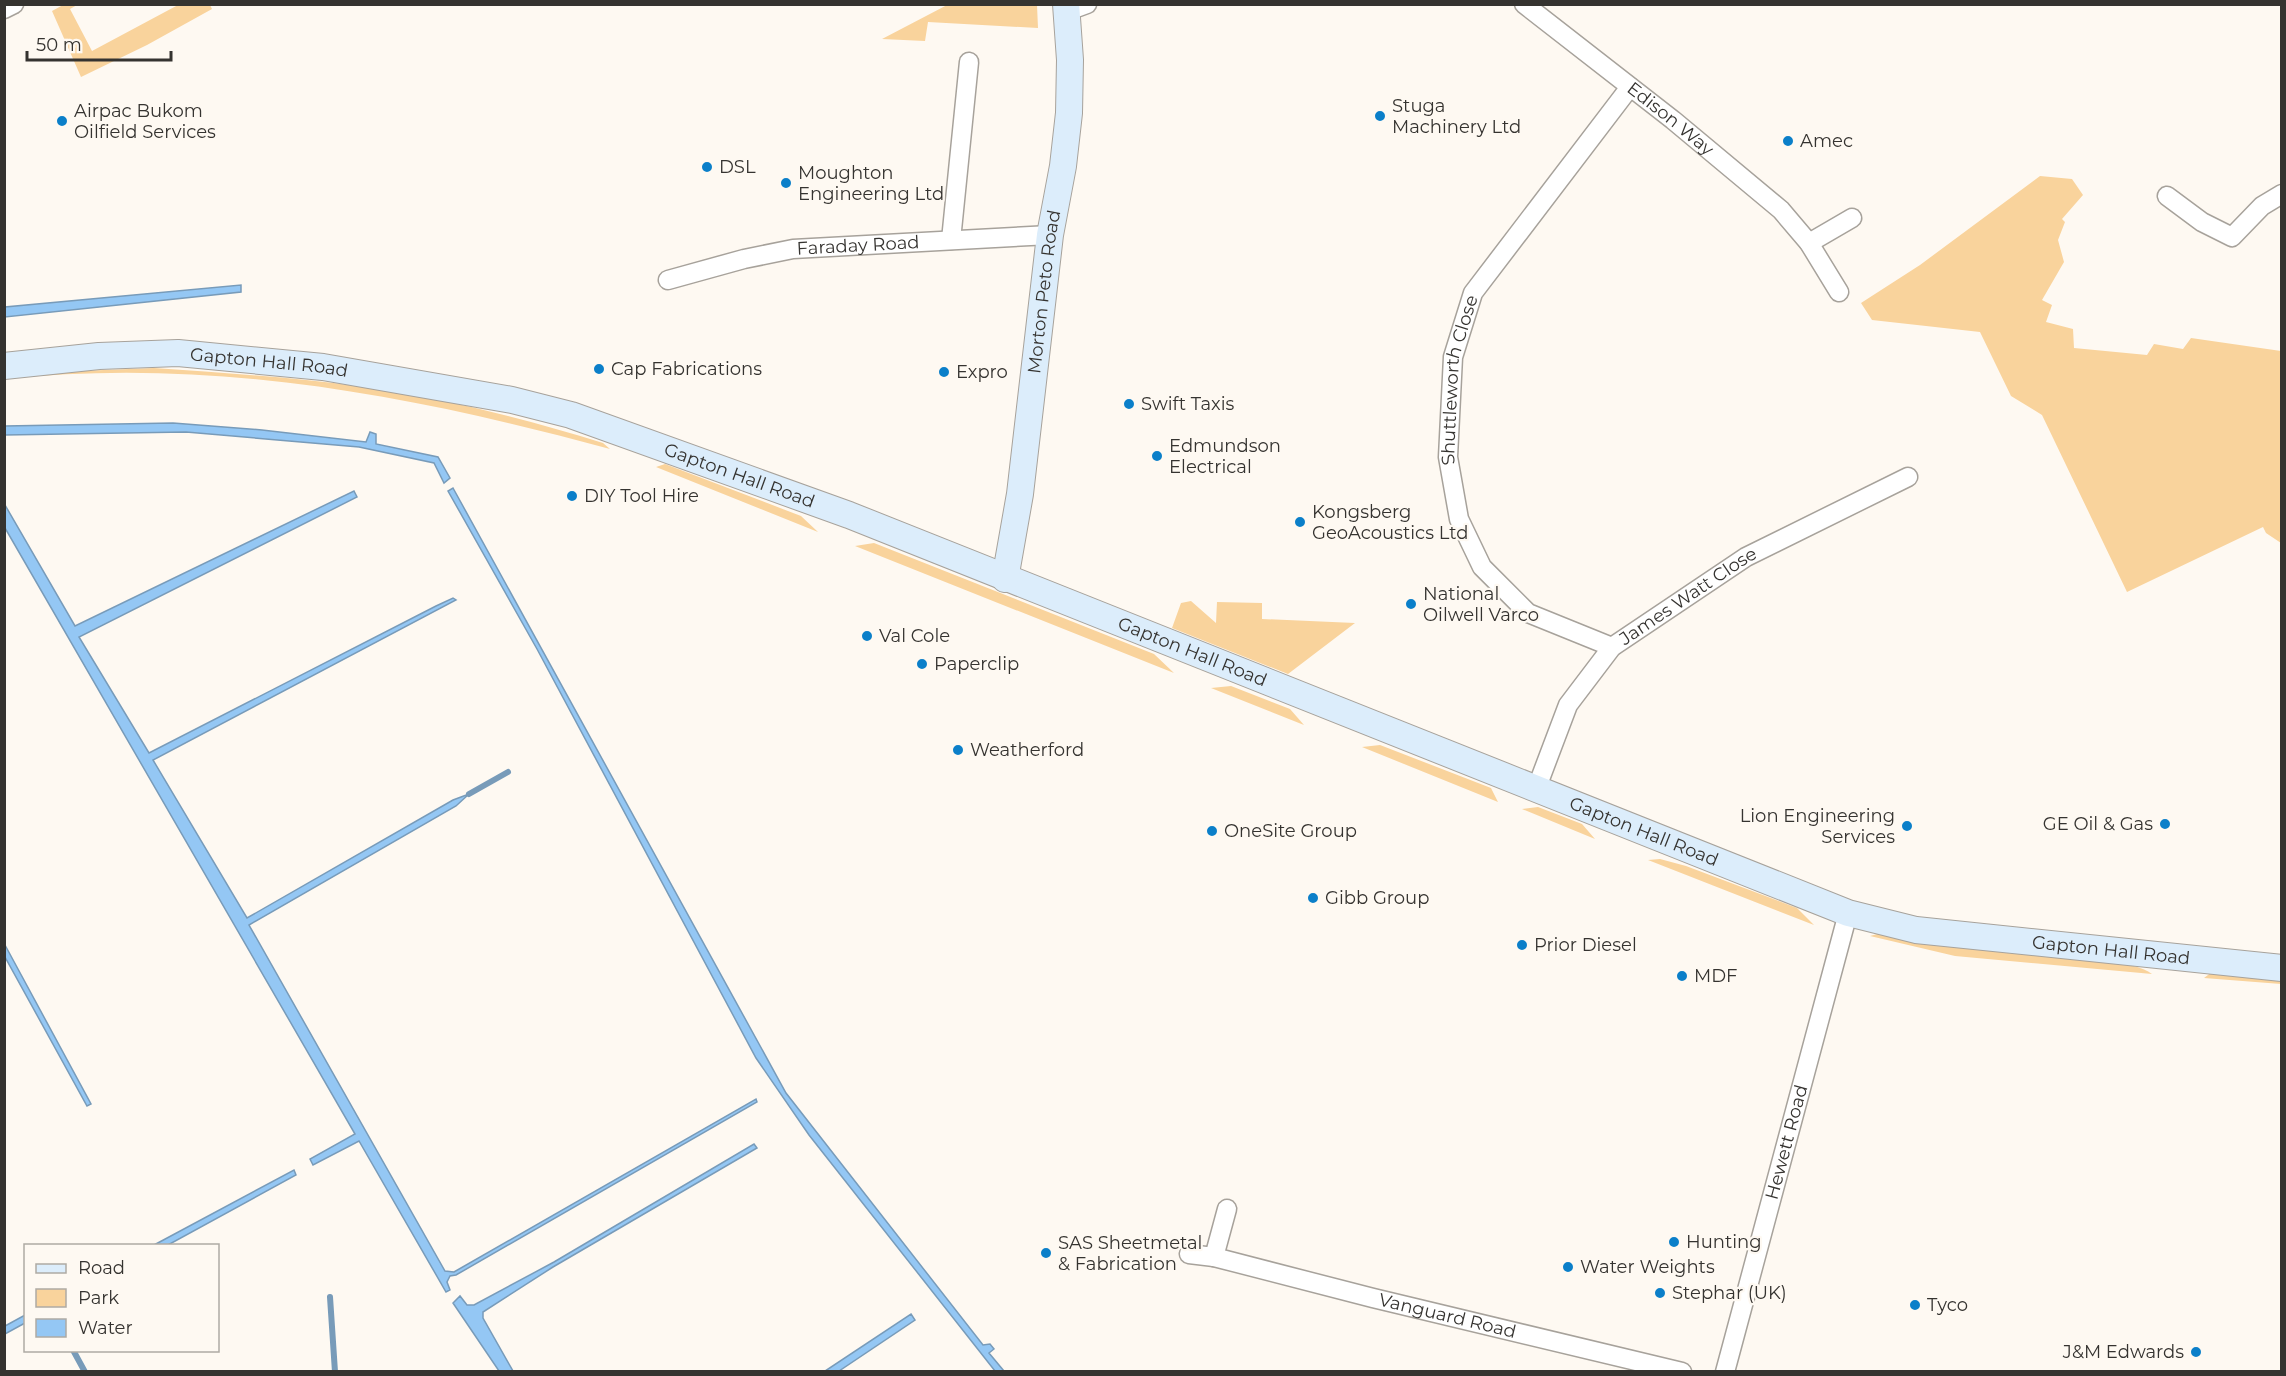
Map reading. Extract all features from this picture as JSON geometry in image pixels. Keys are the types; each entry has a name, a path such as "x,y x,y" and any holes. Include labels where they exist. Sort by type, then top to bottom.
{"street":[{"path":"4,9 14,4"},
{"name":"Edison Way","path":"1524,4 1781,210 1809,243 1839,292"},
{"name":"Morton Peto Road","path":"1005,579 1020,494 1050,235 1063,165 1069,113 1074,7"},
{"path":"951,240 969,62"},
{"name":"Shuttleworth Close","path":"1612,647 1528,613 1482,567 1459,519 1448,457 1453,357 1473,293 1630,87"},
{"path":"2167,196 2202,222 2232,237 2262,206 2282,194"},
{"path":"1809,243 1852,218"},
{"name":"Faraday Road","path":"668,280 744,259 793,249 1050,235"},
{"name":"Gapton Hall Road","path":"4,366 99,357 178,353 323,367 502,398 571,415 838,511 1005,579 1185,648 1322,705 1537,787 1848,913 1916,930 2282,968"},
{"name":"James Watt Close","path":"1537,787 1568,705 1612,647 1746,557 1908,477"},
{"name":"Hewett Road","path":"1725,1371 1848,913"},
{"path":"1214,1257 1227,1209"},
{"name":"Vanguard Road","path":"1189,1254 1214,1257 1373,1298 1682,1371"}],"green space":[{"path":"949,4 1037,5 1038,28 928,22 925,41 882,39"},
{"path":"63,5 77,5 70,9 92,51 178,5 210,5 212,9 147,45 81,77 52,11"},
{"path":"2040,176 2072,179 2083,195 2062,219 2065,222 2058,240 2064,262 2042,300 2052,305 2046,322 2073,329 2074,348 2147,355 2154,344 2183,349 2191,338 2281,351 2281,543 2266,533 2263,527 2127,592 2042,415 2011,396 1980,332 1872,320 1861,303 1920,265"},
{"path":"154,368 284,378 393,392 454,403 514,418 603,443 610,449 461,412 386,397 310,386 234,377 158,373 82,373 5,379 4,374"},
{"path":"665,464 801,516 818,532 656,467"},
{"path":"874,543 1154,654 1174,673 855,546"},
{"path":"1191,601 1216,623 1217,602 1262,603 1262,619 1355,623 1288,674 1172,628 1181,603"},
{"path":"1231,686 1290,709 1304,725 1211,688"},
{"path":"1380,745 1491,788 1498,802 1362,747"},
{"path":"1538,807 1582,824 1595,839 1522,809"},
{"path":"1660,859 1686,866 1797,908 1814,925 1648,860"},
{"path":"1881,933 2008,953 2106,961 2141,968 2152,974 1955,956 1870,936"},
{"path":"2212,972 2281,975 2281,984 2204,978"}],"water":[{"path":"241,285 241,292 5,317 5,307"},
{"path":"173,423 366,442 370,432 376,434 376,444 438,457 450,478 444,483 434,463 359,447 186,432 5,435 5,426"},
{"path":"453,488 786,1093 983,1345 990,1344 994,1349 989,1353 1004,1371 995,1371 809,1135 756,1058 537,649 448,491"},
{"path":"354,491 357,497 79,637 149,753 436,606 453,598 456,600 153,760 247,918 453,800 469,794 456,806 249,925 445,1271 454,1272 756,1099 757,1102 456,1275 450,1276 447,1282 450,1290 446,1292 359,1141 313,1165 310,1159 355,1134 5,528 5,505 75,626"},
{"path":"5,945 91,1104 87,1106 5,957"},
{"path":"754,1144 757,1148 553,1267 483,1312 483,1318 513,1371 499,1371 453,1303 460,1296 467,1305 474,1305 554,1262"},
{"path":"294,1170 296,1175 170,1244 156,1244"},
{"path":"911,1314 915,1320 839,1371 825,1371"},
{"path":"24,1316 24,1324 5,1334 5,1326"}],"waterway":[{"path":"469,794 508,772"},
{"path":"330,1297 335,1372"},
{"path":"74,1352 85,1372"}],"place":[{"name":"Stuga Machinery Ltd","path":"1380,116"},
{"name":"Airpac Bukom Oilfield Services","path":"62,121"},
{"name":"Amec","path":"1788,141"},
{"name":"DSL","path":"707,167"},
{"name":"Moughton Engineering Ltd","path":"786,183"},
{"name":"Cap Fabrications","path":"599,369"},
{"name":"Expro","path":"944,372"},
{"name":"Swift Taxis","path":"1129,404"},
{"name":"Edmundson Electrical","path":"1157,456"},
{"name":"DIY Tool Hire","path":"572,496"},
{"name":"Kongsberg GeoAcoustics Ltd","path":"1300,522"},
{"name":"National Oilwell Varco","path":"1411,604"},
{"name":"Val Cole","path":"867,636"},
{"name":"Paperclip","path":"922,664"},
{"name":"Weatherford","path":"958,750"},
{"name":"GE Oil & Gas","path":"2165,824"},
{"name":"Lion Engineering Services","path":"1907,826"},
{"name":"OneSite Group","path":"1212,831"},
{"name":"Gibb Group","path":"1313,898"},
{"name":"Prior Diesel","path":"1522,945"},
{"name":"MDF","path":"1682,976"},
{"name":"Hunting","path":"1674,1242"},
{"name":"SAS Sheetmetal & Fabrication","path":"1046,1253"},
{"name":"Water Weights","path":"1568,1267"},
{"name":"Stephar (UK)","path":"1660,1293"},
{"name":"Tyco","path":"1915,1305"},
{"name":"J&M Edwards","path":"2196,1352"}]}
